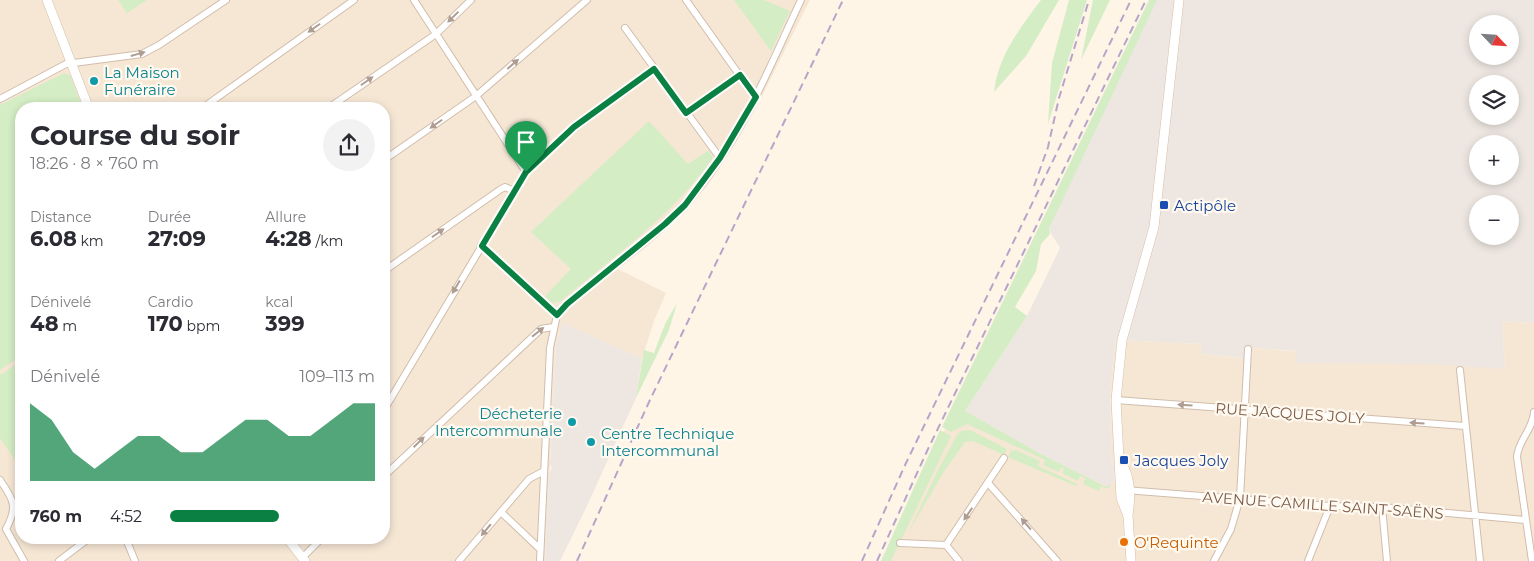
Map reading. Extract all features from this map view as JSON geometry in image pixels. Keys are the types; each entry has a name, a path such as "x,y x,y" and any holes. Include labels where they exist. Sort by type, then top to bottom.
{"street":[{"path":"47,0 86,102"},
{"path":"0,98 62,66 142,54 159,45 226,0"},
{"path":"210,102 354,0"},
{"path":"414,0 526,172"},
{"path":"338,102 436,34 471,0"},
{"path":"390,156 476,96 588,0"},
{"path":"686,0 756,97"},
{"path":"540,561 553,327 557,315 567,304 665,224 685,205 720,158 756,97 801,0"},
{"path":"1128,516 1120,490 1116,400 1122,340 1154,227 1179,0"},
{"path":"625,28 720,158"},
{"path":"390,400 526,172 574,127 654,69"},
{"path":"686,113 740,75"},
{"path":"390,267 505,186 514,191"},
{"path":"482,246 557,315"},
{"path":"390,470 541,329 553,327"},
{"path":"1214,561 1231,529 1240,498 1248,350"},
{"path":"1460,370 1480,561"},
{"name":"RUE JACQUES JOLY","path":"1116,400 1465,426"},
{"path":"1532,561 1518,448 1531,428 1534,412"},
{"path":"946,545 1004,458"},
{"path":"1120,460 1127,471 1130,491 1128,516 1130,561"},
{"path":"459,561 528,479 544,471"},
{"path":"0,480 13,502 14,515 3,529 24,561"},
{"path":"988,483 1058,561"},
{"name":"AVENUE CAMILLE SAINT-SAËNS","path":"1120,490 1526,520"},
{"path":"1308,561 1330,506"},
{"path":"1382,508 1388,561"},
{"path":"500,512 540,549"},
{"path":"900,543 946,545 960,561"},
{"path":"59,561 81,544"},
{"path":"128,544 135,561"},
{"path":"292,544 304,559 317,544"}],"shaded area":[{"path":"0,0 810,0 754,112 719,168 688,210 618,269 666,293 654,321 642,359 563,324 556,345 545,561 0,561"},
{"path":"1150,0 1534,0 1534,323 1502,321 1505,369 1430,364 1296,363 1296,351 1244,347 1244,358 1201,354 1202,344 1116,340 1110,388 1111,455 1115,480 1107,487 1039,453 965,411 1027,316 1060,248 1049,230"},
{"path":"1502,321 1534,323 1534,561 887,561 941,436 959,407 1115,481 1111,455 1110,388 1116,340 1202,344 1201,354 1243,358 1244,347 1505,369"},
{"path":"563,323 642,359 636,398 586,508 560,561 545,561 549,474 552,467 550,465 556,345"}],"green space":[{"path":"118,0 147,0 127,13"},
{"path":"734,0 764,0 790,11 771,51"},
{"path":"1041,0 1059,0 1026,56 994,92 996,79 1005,54"},
{"path":"1069,0 1087,0 1048,124 1052,63"},
{"path":"1093,0 1110,0 1081,60"},
{"path":"1149,0 1157,0 1049,229 1050,234 1041,244 1036,271 1015,307 1027,316 965,411 1039,453 1106,487 1111,484 1106,489 1101,486 1099,491 1083,484 1085,478 1080,476 1078,481 1062,473 1064,469 1061,467 1059,472 1043,465 1045,460 967,424 951,432 942,427"},
{"path":"64,73 70,75 80,102 15,102 15,360 0,370 0,105"},
{"path":"649,121 688,164 709,150 713,158 697,179 661,217 561,301 552,303 545,296 571,269 531,232"},
{"path":"677,303 669,330 636,398 644,350 654,353 665,324"},
{"path":"15,365 15,460 0,438 0,375"},
{"path":"940,430 951,436 891,561 881,561"},
{"path":"970,430 1007,449 1004,455 973,441 965,442 943,473 908,533 957,435 961,431"},
{"path":"1016,450 1040,461 1038,466 1077,484 1076,486 1008,457 1011,451"}],"railway":[{"path":"577,561 649,402 843,0"},
{"path":"1034,186 1048,147 1059,98 1089,0"},
{"path":"862,561 906,463 1131,0"},
{"path":"877,561 928,449 1146,0"}],"place":[{"name":"La Maison Funéraire","path":"94,81"},
{"name":"Actipôle","path":"1164,205"},
{"name":"Décheterie Intercommunale","path":"572,422"},
{"name":"Centre Technique Intercommunal","path":"591,442"},
{"name":"Jacques Joly","path":"1124,460"},
{"name":"O'Requinte","path":"1124,542"}],"route":[{"path":"654,69 686,113 740,75 756,97 720,158 685,205 665,224 567,304 557,315 482,246 526,172 574,127 654,69"}]}
